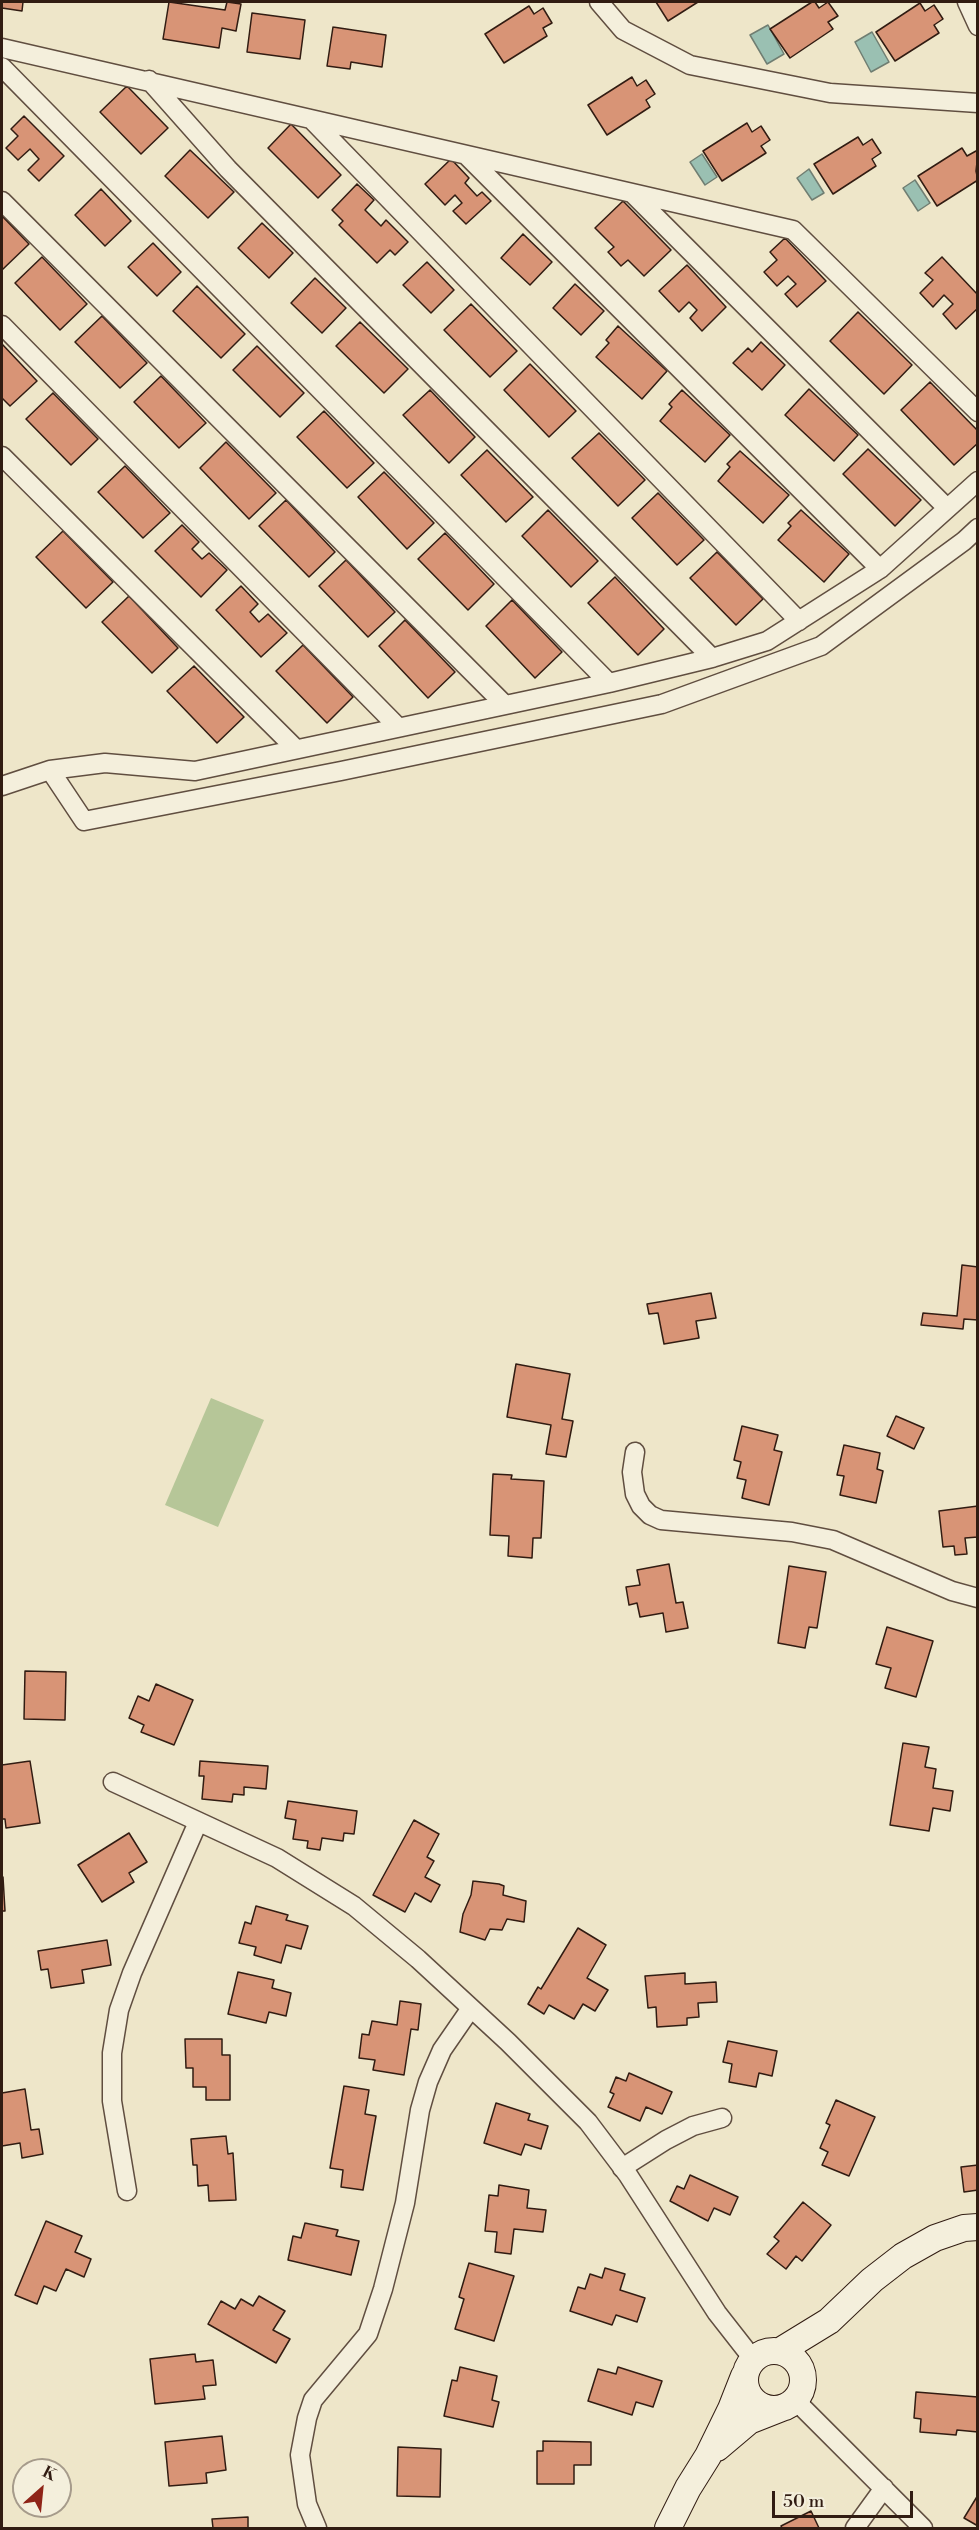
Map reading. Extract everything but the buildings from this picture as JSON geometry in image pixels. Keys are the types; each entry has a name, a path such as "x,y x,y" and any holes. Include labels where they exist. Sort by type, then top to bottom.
{"street":[{"path":"599,2 623,30 690,64 830,93 978,103"},
{"path":"967,2 978,26"},
{"path":"2,48 793,230 978,412"},
{"path":"2,67 609,683"},
{"path":"149,80 228,169 712,658"},
{"path":"312,120 799,621"},
{"path":"468,157 880,569"},
{"path":"634,195 947,508"},
{"path":"2,201 504,704"},
{"path":"2,325 398,727"},
{"path":"2,456 296,749"},
{"path":"2,786 51,770 105,763 195,771 609,683 712,658 767,641 880,569 978,481"},
{"path":"51,770 84,821 341,771 662,704 821,646 964,541 978,528"},
{"path":"635,1452 632,1473 635,1494 641,1506 650,1515 661,1520 792,1532 833,1540 952,1591 978,1598"},
{"path":"113,1782 277,1858 354,1906 418,1959 588,2122 622,2168 717,2313 749,2367 745,2386 755,2402 764,2407 789,2404 884,2488 923,2529"},
{"path":"127,2191 112,2101 112,2053 119,2010 132,1973 198,1822"},
{"path":"317,2529 307,2504 300,2455 313,2400 368,2334 383,2289 405,2203 420,2110 428,2082 442,2050 471,2008"},
{"path":"622,2168 693,2126 722,2118"},
{"path":"780,2351 829,2321 872,2280 903,2256 935,2238 964,2228 978,2227"},
{"path":"708,2456 749,2421 789,2404 802,2387 801,2368 829,2321"},
{"path":"668,2529 688,2488 708,2456 749,2367 770,2350 789,2354 801,2368"},
{"path":"855,2529 884,2488"}],"shaded area":[{"path":"768,25 784,54 767,64 750,35"},
{"path":"872,32 889,62 871,72 855,42"},
{"path":"702,154 717,177 705,185 690,162"},
{"path":"809,169 824,193 812,200 797,178"},
{"path":"915,180 930,203 918,211 903,188"},
{"path":"211,1398 264,1420 218,1527 165,1505"}]}
